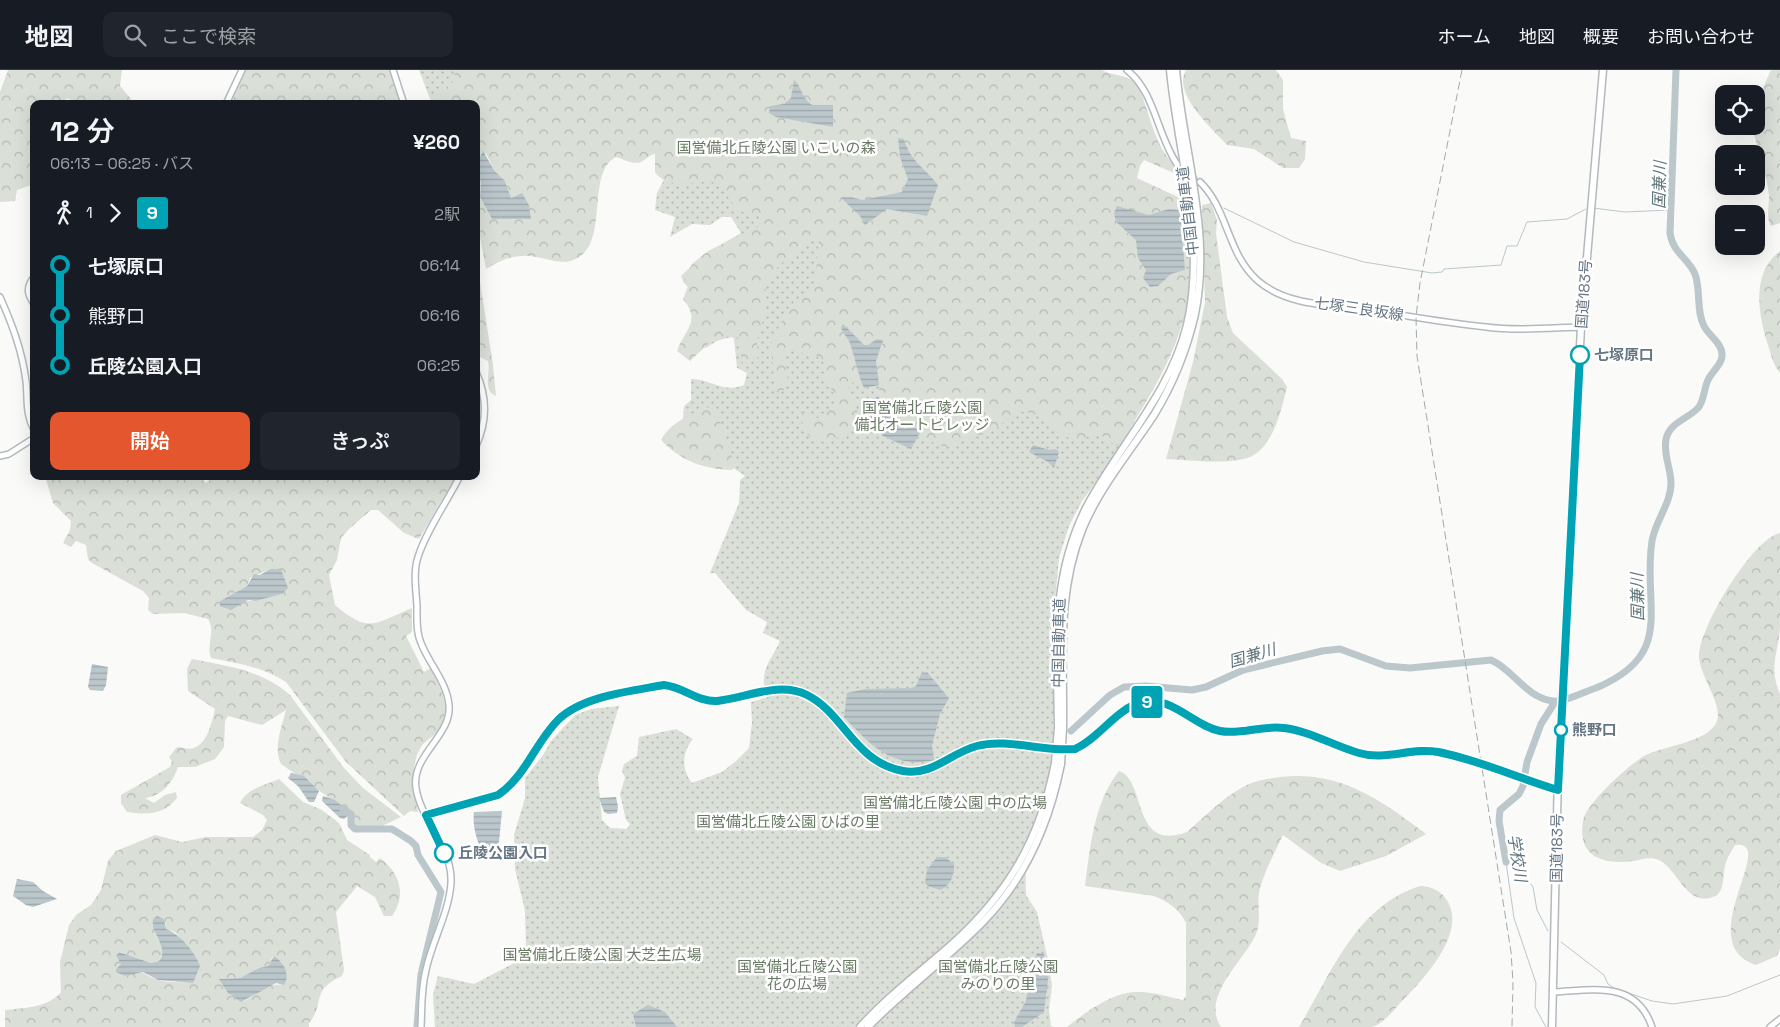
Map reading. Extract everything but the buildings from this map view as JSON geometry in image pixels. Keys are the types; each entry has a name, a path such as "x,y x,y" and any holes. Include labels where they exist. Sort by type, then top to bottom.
{"highway":[{"name":"中国自動車道","path":"1061,728 1056,618 1070,547 1080,521 1099,485 1150,410 1164,384 1181,345 1192,298 1194,240 1170,70"},
{"name":"中国自動車道","path":"868,1027 971,934 1012,887 1036,847 1045,826 1058,764 1061,728 1062,618 1067,583 1076,548 1088,517 1104,488 1155,413 1169,386 1186,347 1198,298 1200,239 1176,70"},
{"name":"国道183号","path":"1552,1027 1558,790 1581,327 1603,70"},
{"name":"中国自動車道","path":"860,1027 967,930 1008,883 1031,844 1058,764"}],"street":[{"path":"228,100 242,70"},
{"path":"393,70 403,100"},
{"path":"1127,70 1142,87 1169,153 1177,164"},
{"name":"七塚三良坂線","path":"1200,182 1213,197 1242,264 1258,281 1279,295 1324,304 1486,327 1519,329 1581,327"},
{"path":"30,282 28,291 30,295"},
{"path":"0,296 17,336 26,382 26,407 30,418"},
{"path":"480,387 485,405 480,435"},
{"path":"0,456 9,454 30,441"},
{"path":"421,1027 425,972 448,899 451,883 446,857 417,792 417,773 422,760 448,717 449,706 439,676 420,642 416,566 423,546 458,480"},
{"path":"426,815 498,795 504,791 516,780 557,721 573,708 586,703 664,685 676,687 707,700 786,690 807,695 822,706 860,748 882,764 905,771 914,772 938,767 968,750 984,745 1075,749 1086,744 1134,706 1144,702 1155,702 1172,707 1199,723 1216,730 1231,733 1266,728 1284,728 1302,732 1360,754 1374,756 1412,751 1437,752 1558,790"},
{"path":"1553,992 1596,990 1614,991 1629,995 1644,1009 1652,1027"},
{"path":"1770,1027 1780,1019"}],"green space":[{"path":"8,70 122,70 120,86 131,99 70,100 67,98 66,100 30,100 30,185 17,190 15,201 0,202 0,92"},
{"path":"246,70 389,70 399,100 233,100"},
{"path":"419,70 1089,70 1138,181 1185,208 1191,251 1191,282 1184,319 1174,344 1130,430 1107,467 1082,501 1069,526 1059,558 1051,643 1054,709 1052,763 1037,822 1025,849 1026,895 1037,912 1049,964 1052,986 1049,1010 1051,1026 1054,1027 435,1027 433,994 438,976 474,984 522,959 526,949 525,911 515,869 514,835 525,798 525,778 543,755 551,741 575,715 591,709 619,706 598,777 602,820 610,828 627,829 630,824 626,820 620,794 625,778 622,771 624,764 637,756 639,737 676,729 693,739 689,744 684,761 688,778 692,783 722,772 749,748 752,723 751,702 768,697 778,689 769,689 764,685 764,678 767,667 780,641 763,633 767,622 746,610 715,573 710,573 739,503 740,480 745,476 682,433 684,406 691,400 691,379 730,388 744,385 747,373 737,368 734,339 732,337 719,340 705,348 702,344 691,290 684,283 681,276 703,255 741,233 731,217 722,217 710,225 692,224 670,237 675,217 655,210 657,193 666,176 668,142 480,105 480,100 430,100"},
{"path":"455,70 1102,70 1131,79 1139,88 1158,141 1166,155 1177,168 1174,173 1144,160 1140,166 1137,178 1180,198 1182,203 1180,210 1173,208 1152,215 1136,213 1121,206 1115,207 1114,213 1118,222 1135,240 1138,256 1146,270 1143,278 1150,287 1171,274 1185,270 1188,290 1185,312 1178,337 1168,362 1155,386 1117,446 1101,435 1075,439 1067,437 1040,417 1028,412 1021,412 1010,417 991,432 974,436 948,447 938,445 921,436 921,431 905,429 885,411 879,397 879,378 876,361 883,340 877,339 868,345 864,345 846,326 845,336 849,340 860,378 858,381 847,384 857,410 858,422 841,437 818,443 804,429 802,415 803,410 814,417 822,417 836,401 826,378 824,363 816,355 791,351 784,359 788,377 787,385 780,393 775,392 771,346 774,335 793,303 808,294 815,285 819,239 814,239 800,252 780,264 766,283 764,317 757,340 758,357 754,361 744,365 741,360 741,342 734,334 708,344 690,361 677,351 690,326 691,314 683,299 689,284 684,281 692,264 708,251 760,226 763,215 747,214 737,209 718,183 684,184 668,182 655,172 655,154 638,163 616,157 607,164 602,175 594,231 591,243 584,253 577,259 562,262 530,256 517,256 503,260 486,269 480,237 480,197 492,219 517,194 511,199 505,181 494,170 486,153 480,160 480,100 436,100 435,96 453,82","holes":["798,83 801,95 812,105 833,105 833,127 819,124 775,105 788,102 791,98 791,87","904,139 910,153 938,185 926,215 887,209 879,213 868,225 863,224 851,197 862,200 902,192 908,179 900,157"]},
{"path":"1186,70 1276,70 1283,80 1283,109 1291,138 1306,141 1305,159 1299,168 1283,168 1254,149 1227,145 1189,100 1184,89 1183,79"},
{"path":"1771,70 1780,70 1780,223 1771,226 1768,216 1769,196 1765,175 1765,145 1757,145 1754,135 1765,135 1764,85"},
{"path":"1211,203 1217,220 1216,233 1227,317 1233,333 1282,379 1287,387 1280,415 1272,434 1254,455 1224,461 1166,459 1193,362 1205,302 1202,205"},
{"path":"1780,251 1780,373 1772,359 1764,333 1759,295 1764,271"},
{"path":"480,282 496,396 489,390 488,361 480,357"},
{"path":"706,407 716,410 735,466 732,470 702,466 676,453 661,440 675,424"},
{"path":"46,480 203,480 206,483 210,480 454,480 419,539 404,533 378,510 371,510 341,538 337,560 329,575 335,605 357,620 365,623 381,622 412,608 412,632 406,636 424,672 431,668 442,691 445,707 445,715 438,731 423,745 415,762 414,779 418,812 410,811 404,816 346,762 286,682 259,669 211,658 211,629 208,619 184,613 153,614 148,610 149,598 143,591 92,563 88,559 86,545 76,541 71,547 63,543 70,530 71,521 53,503","holes":["270,569 282,594 256,601 220,601 247,586 250,578"]},
{"path":"1780,533 1780,626 1774,667 1780,694 1780,948 1777,956 1756,965 1738,954 1731,937 1732,916 1748,858 1746,848 1735,845 1726,862 1721,890 1715,896 1705,899 1690,893 1672,871 1659,860 1649,858 1612,862 1594,856 1588,851 1582,833 1586,813 1599,795 1628,768 1652,752 1696,739 1713,728 1717,721 1717,706 1700,664 1701,643 1717,606 1742,567 1768,539"},
{"path":"192,659 256,674 290,695 344,768 363,788 401,817 380,827 360,829 351,822 351,813 281,764 278,744 286,710 262,725 228,716 225,721 224,747 215,759 195,767 178,767 173,778 162,791 145,798 154,803 165,795 176,792 177,798 172,804 160,811 148,813 127,812 121,803 121,795 170,767 172,761 169,757 177,747 194,748 203,741 209,731 215,709 188,691 187,669"},
{"path":"1119,771 1128,777 1134,787 1142,813 1148,824 1157,833 1169,836 1187,832 1221,802 1248,785 1270,778 1302,776 1322,778 1359,790 1393,810 1426,834 1386,856 1340,871 1321,863 1283,835 1267,868 1260,888 1258,929 1226,979 1216,1003 1216,1015 1221,1027 1067,1027 1099,1004 1127,993 1148,992 1183,1000 1186,996 1186,923 1177,910 1169,903 1154,896 1085,886 1094,826 1104,797"},
{"path":"279,779 303,802 322,810 339,823 347,840 370,855 376,862 380,858 387,864 397,877 400,892 397,908 392,916 384,916 375,897 357,886 336,912 344,970 342,976 325,987 309,1027 5,1027 5,1010 27,1008 42,1004 50,1001 61,992 60,962 69,925 76,915 91,905 101,890 108,861 116,851 155,835 182,842 206,837 253,837 262,830 267,820 263,815 240,803 252,790","holes":["165,922 166,929 175,932 191,951 190,982 161,981 141,972 125,976 116,969 121,964 116,956 119,952 151,963 159,961 164,950 155,934","273,956 284,985 273,985 244,1001 230,995 220,979 240,978 259,968 268,966"]},
{"path":"1420,886 1432,888 1439,892 1448,902 1452,915 1447,942 1440,956 1420,982 1388,1016 1372,1027 1299,1027 1335,964 1362,926 1378,909 1397,896"}],"shaded area":[{"path":"794,80 812,105 833,105 833,127 776,117 769,113 770,106 784,104 791,98"},
{"path":"898,138 904,139 910,153 938,185 927,216 887,209 865,225 860,216 841,198 851,197 862,200 902,192 908,179 900,157"},
{"path":"483,151 494,170 505,181 511,198 522,193 529,205 531,219 492,219 480,197 480,157"},
{"path":"1117,206 1149,215 1169,209 1180,210 1185,270 1171,274 1158,286 1150,287 1143,278 1146,270 1138,258 1136,240 1116,222 1114,213"},
{"path":"843,324 864,345 868,345 877,339 883,340 876,361 879,385 864,388 849,341 841,327"},
{"path":"879,397 889,415 900,426 905,429 910,425 921,431 911,449 883,436 871,421 870,399"},
{"path":"1033,445 1049,450 1056,449 1059,452 1054,468 1048,462 1029,452"},
{"path":"270,569 281,569 288,588 282,594 256,601 248,600 231,610 220,606 220,601 247,586 254,574 260,575"},
{"path":"92,664 108,667 106,685 103,691 90,690 88,687"},
{"path":"927,672 949,698 940,714 932,745 934,760 907,761 884,753 863,737 844,717 847,693 865,689 911,688 916,686 921,674"},
{"path":"291,773 304,776 319,791 314,802 309,802 298,786 288,778"},
{"path":"323,796 335,800 351,813 344,819 340,818 322,801"},
{"path":"616,797 617,813 608,814 604,812 599,798"},
{"path":"502,811 499,842 489,855 484,854 476,834 474,812"},
{"path":"937,857 945,857 954,864 951,880 947,886 940,890 925,883 927,870"},
{"path":"17,879 33,882 43,891 57,899 33,907 26,905 13,896"},
{"path":"157,916 164,919 166,929 182,939 198,961 200,966 193,983 158,980 143,972 125,976 116,972 116,969 121,964 116,956 119,952 151,963 159,961 162,951 153,925 153,919"},
{"path":"1037,953 1044,954 1048,980 1044,1012 1022,1027 1015,1027 1014,1022 1026,1001 1031,970"},
{"path":"274,956 285,969 287,977 284,985 276,983 241,1002 228,993 219,979 240,978 259,968 268,966"},
{"path":"648,1005 665,1012 677,1027 636,1027 633,1014"}],"waterway":[{"name":"国兼川","path":"1071,731 1110,695 1124,687 1146,686 1192,690 1206,687 1243,670 1322,651 1340,649 1386,666 1410,668 1491,660 1507,670 1535,695 1553,701 1568,699 1596,688 1621,675 1638,660 1647,644 1651,626 1650,565 1652,541 1670,491 1671,478 1665,445 1666,439 1671,429 1694,412 1700,405 1708,380 1722,358 1720,346 1706,330 1702,320 1695,274 1689,263 1677,251 1670,233 1676,70"},
{"path":"1224,208 1294,242 1364,262 1432,273 1442,272 1444,269 1501,265 1507,246 1517,246 1527,222 1567,219 1586,209"},
{"path":"1593,208 1625,212 1670,210"},
{"name":"学校川","path":"1506,862 1499,821 1500,810 1519,794 1523,786 1527,762 1541,724 1555,702"},
{"path":"343,809 351,814 351,825 355,829 392,829 411,841 416,846 418,855 441,892 422,970"},
{"name":"学校川","path":"1506,862 1514,918 1536,983 1535,1007 1546,1027"},
{"path":"1507,863 1518,867 1533,887 1537,910 1548,931"},
{"path":"1561,942 1604,975 1608,984 1614,988 1652,1001 1673,1004 1727,996 1780,975"},
{"path":"417,1027 421,974"}],"tunnel":[{"path":"1177,164 1200,182"}],"railway":[{"path":"1462,70 1420,283 1416,317 1417,356 1511,952 1513,982 1512,1027"}],"bus line":[{"name":"9","path":"444,853 426,815 498,795 504,791 516,780 557,721 573,708 586,703 664,685 676,687 699,698 718,701 759,692 786,690 807,695 822,706 860,748 882,764 905,771 914,772 938,767 968,750 984,745 1075,749 1096,737 1123,713 1134,706 1144,702 1155,702 1172,707 1211,729 1222,732 1231,733 1266,728 1284,728 1302,732 1360,754 1374,756 1412,751 1437,752 1558,790 1580,355"}],"place":[{"name":"七塚原口","path":"1580,355"},
{"name":"熊野口","path":"1561,730"},
{"name":"丘陵公園入口","path":"444,853"}],"park label":[{"name":"国営備北丘陵公園 いこいの森","path":"776,148"},
{"name":"国営備北丘陵公園 備北オートビレッジ","path":"922,416"},
{"name":"国営備北丘陵公園 中の広場","path":"955,803"},
{"name":"国営備北丘陵公園 ひばの里","path":"788,822"},
{"name":"国営備北丘陵公園 大芝生広場","path":"602,955"},
{"name":"国営備北丘陵公園 花の広場","path":"797,976"},
{"name":"国営備北丘陵公園 みのりの里","path":"998,976"}]}
